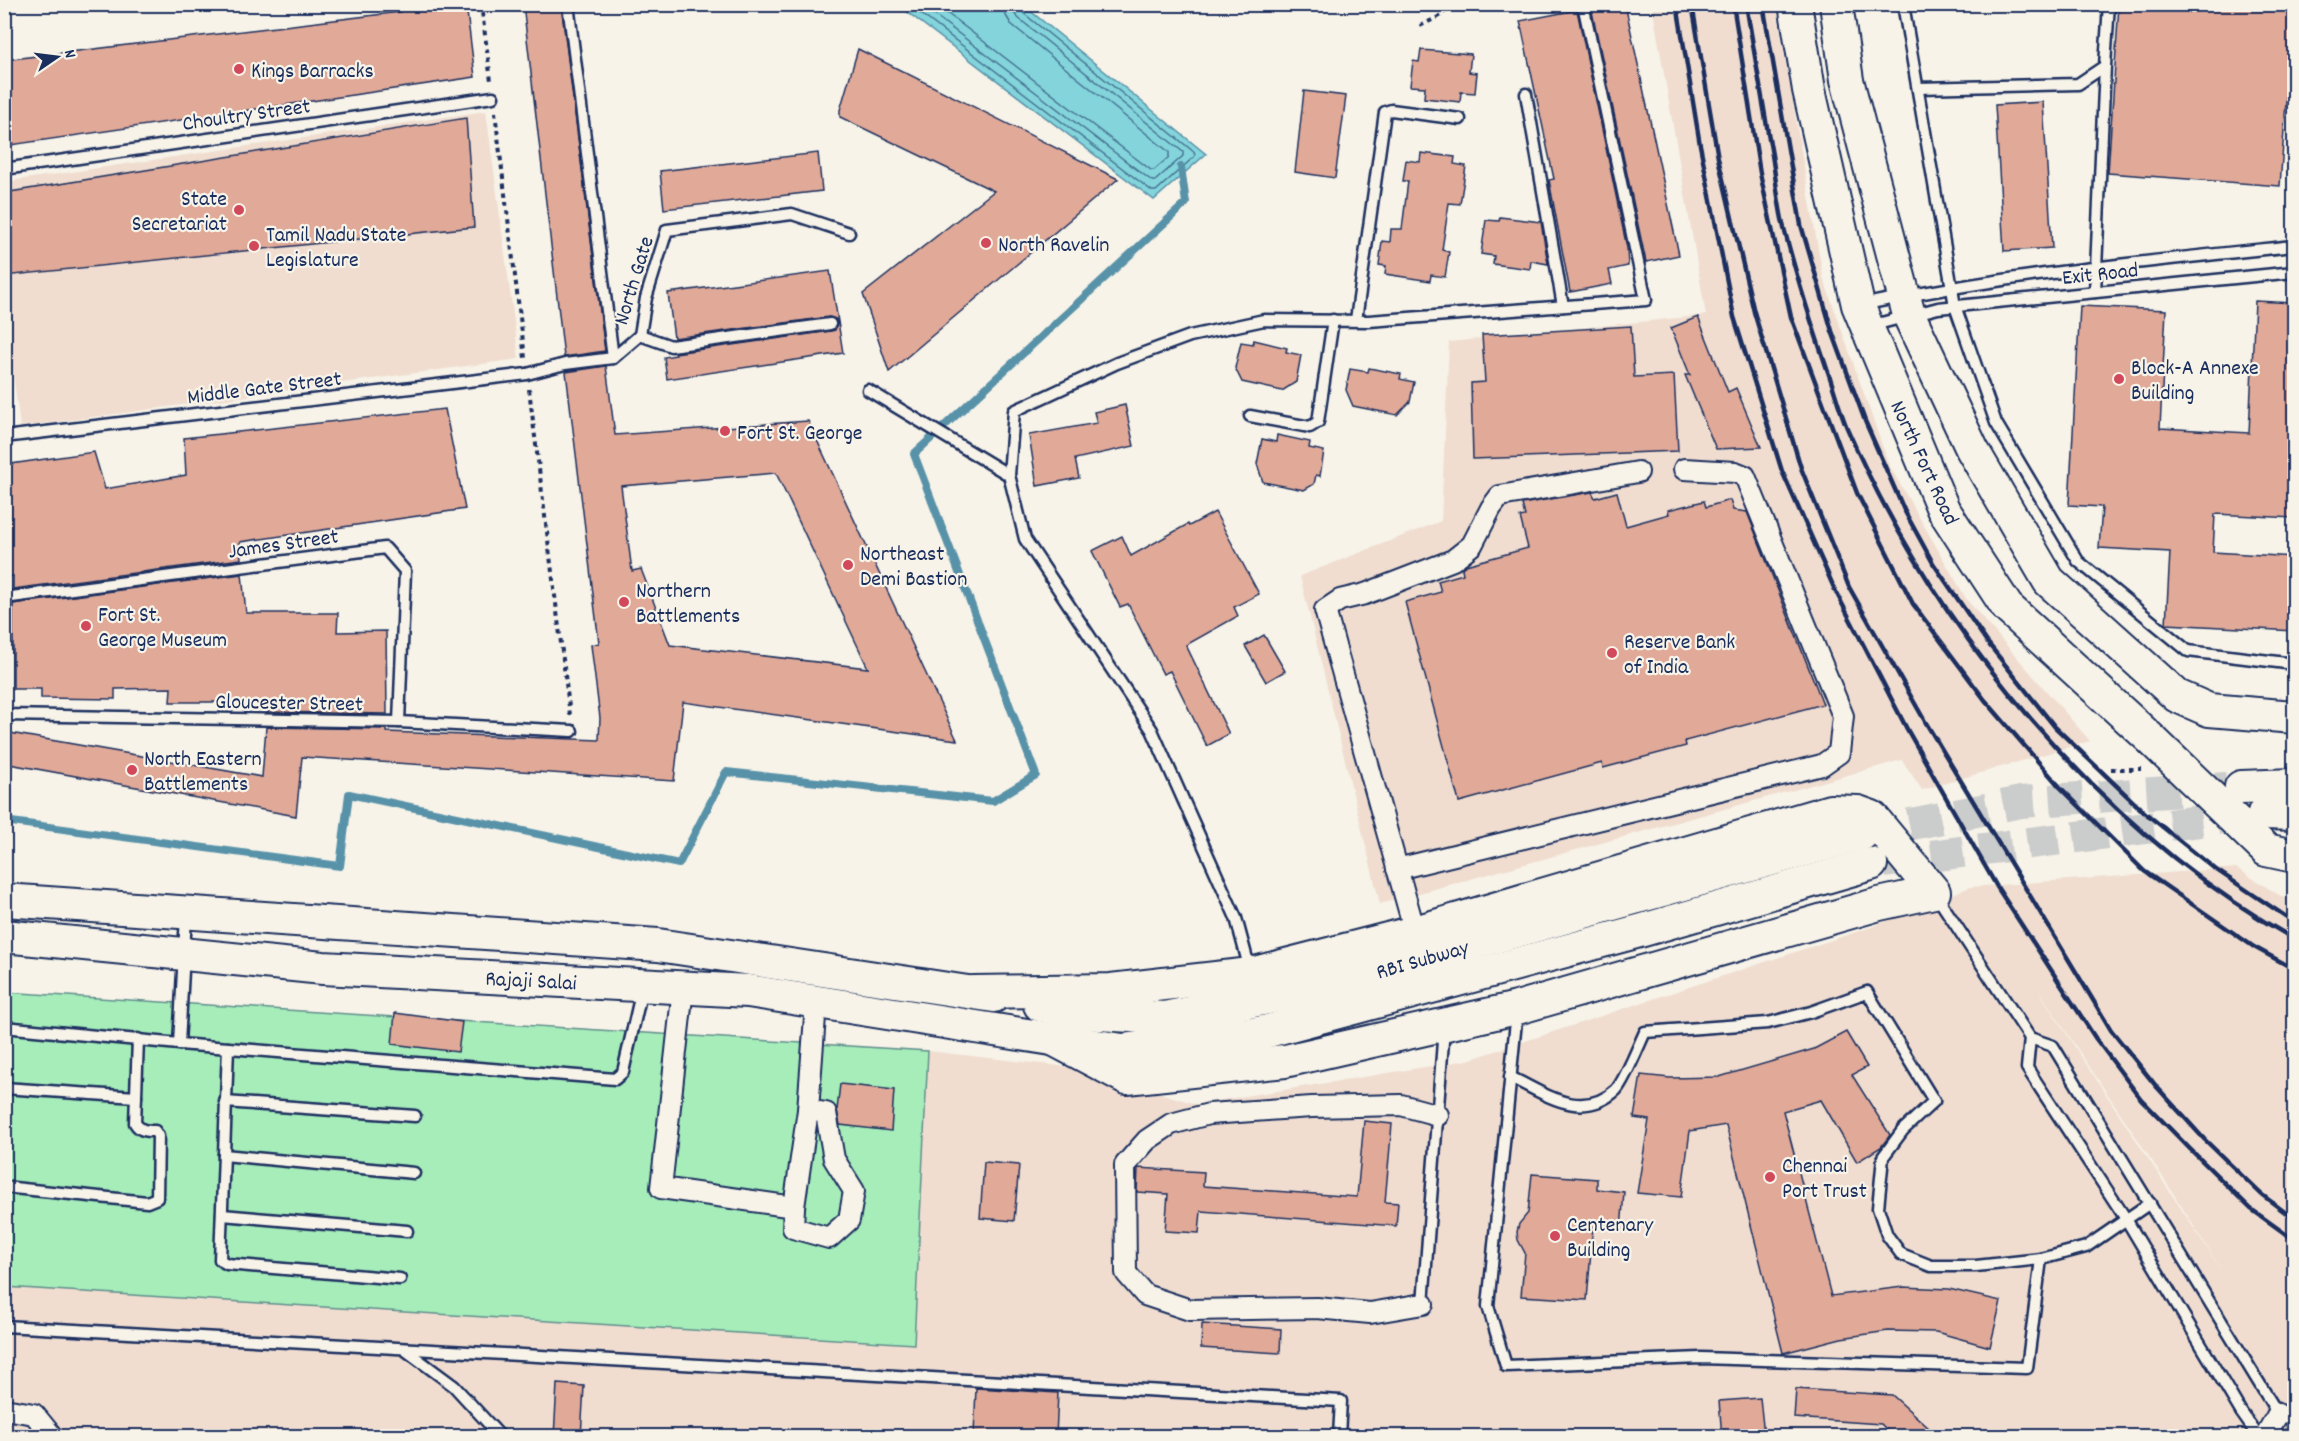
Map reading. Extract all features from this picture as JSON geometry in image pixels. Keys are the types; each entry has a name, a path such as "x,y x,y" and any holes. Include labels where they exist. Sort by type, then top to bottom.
{"main road":[{"name":"North Fort Road","path":"1795,4 1809,90 1862,316 1943,509 2007,608 2152,740 2266,850 2295,856"},
{"path":"1836,4 1847,81 1906,305 1972,450 2049,581 2177,696 2209,710 2295,717"},
{"path":"2152,740 2177,696"},
{"path":"2241,787 2295,785"},
{"path":"974,993 1112,990 1251,974 1415,932 1830,811 1845,810 1872,817 1934,892 1879,904 1517,1008 1285,1062 1127,1078 1055,1040"},
{"path":"2264,813 2295,814"},
{"name":"RBI Subway","path":"974,993 1083,1013 1164,1018 1299,992 1862,834"},
{"name":"RBI Subway","path":"1055,1040 1122,1050 1264,1032 1643,930 1871,864"},
{"name":"Rajaji Salai","path":"4,900 658,945 974,993"},
{"name":"Rajaji Salai","path":"4,936 323,968 748,992 1055,1040"}],"street":[{"path":"1397,869 1822,765 1839,753 1844,716 1744,476 1735,472 1684,469"},
{"path":"1415,932 1325,610 1340,600 1365,594 1453,560 1472,545 1491,508 1500,496 1638,472"},
{"path":"683,988 661,1188 794,1207"},
{"path":"808,1110 826,1113 834,1159 854,1191 849,1220 830,1238 793,1228 808,1110 816,1003"},
{"path":"1423,1305 1370,1313 1317,1308 1190,1310 1145,1295 1126,1273 1125,1165 1147,1140 1171,1124 1209,1114 1312,1107 1401,1105 1438,1115"},
{"path":"4,1409 34,1414 52,1437"},
{"path":"2265,1437 2289,1419"}],"lane":[{"path":"568,4 613,358"},
{"path":"1251,974 1236,918 1152,730 1025,539 1009,475 1014,411 1117,363 1190,336 1264,320 1356,320 1646,300 1583,4"},
{"path":"1902,4 1955,306 1996,423 2078,561 2188,651 2295,664"},
{"path":"2096,292 2109,4"},
{"path":"1918,88 2078,84 2105,66"},
{"path":"1526,94 1563,306"},
{"name":"Choultry Street","path":"4,169 493,96"},
{"path":"1356,320 1385,112 1391,110 1460,119"},
{"name":"North Gate","path":"613,358 640,334 646,298 667,230 792,214 849,233"},
{"path":"1862,316 1906,305 1952,288 2096,267 2295,246"},
{"name":"Exit Road","path":"1906,305 1938,308 2295,272"},
{"path":"1862,316 1906,305"},
{"path":"1250,416 1310,427 1318,422 1333,320"},
{"path":"640,334 671,346 830,324"},
{"name":"Middle Gate Street","path":"4,437 527,374 565,364 613,358"},
{"path":"868,390 1009,475"},
{"name":"James Street","path":"4,598 385,548 405,571 399,722"},
{"name":"Gloucester Street","path":"4,715 399,722 572,731"},
{"path":"1934,892 2030,1038 2053,1046 2150,1203 2289,1419 2293,1437"},
{"path":"179,1044 187,913"},
{"path":"4,1027 179,1044 615,1079 623,1072 642,986"},
{"path":"1510,1077 1568,1105 1592,1105 1617,1089 1645,1032 1768,1023 1811,1012 1867,993 1934,1101 1903,1130 1883,1156 1878,1208 1887,1235 1902,1254 1930,1266 1976,1266 2041,1259 2086,1246 2150,1203"},
{"path":"1517,1008 1488,1306 1506,1366 1701,1358 2027,1368 2041,1259"},
{"path":"1423,1305 1444,1024"},
{"path":"2030,1038 2027,1068 2126,1219 2258,1437"},
{"path":"4,1187 147,1202 157,1198 158,1136 155,1131 143,1131 135,1123 138,1039"},
{"path":"228,1048 220,1260 227,1264 400,1279"},
{"path":"4,1088 136,1097"},
{"path":"225,1102 415,1116"},
{"path":"224,1155 414,1173"},
{"path":"222,1215 407,1231"},
{"path":"4,1326 1341,1401 1339,1437"},
{"path":"403,1348 454,1386 500,1437"}],"path":[{"path":"1420,26 1440,16 1453,4"},
{"path":"2288,75 2295,76"}],"shaded area":[{"path":"1652,5 1776,5 1823,277 1889,465 1967,600 2090,741 1922,790 1902,760 1380,904 1300,576 1441,521 1449,342 1706,315"},
{"name":"Tamil Nadu State Legislature","path":"486,111 519,359 20,427 5,311 4,182"},
{"path":"2236,868 2284,898 2294,898 2294,1436 5,1436 4,1287 914,1344 928,1051 1077,1068 1196,1104 1468,1060 1874,926 1970,887","holes":["2041,994 2166,1182 2222,1271"]}],"green space":[{"path":"4,992 928,1051 914,1344 5,1287"}],"water":[{"path":"898,5 1023,5 1206,154 1154,200"}],"building":[{"name":"Kings Barracks","path":"400,4 466,4 475,77 4,146 4,60 400,12"},
{"path":"523,4 561,4 605,351 564,357"},
{"path":"1603,4 1625,4 1679,255 1646,262 1591,7"},
{"path":"2119,4 2293,4 2280,186 2108,173"},
{"path":"1577,10 1627,248 1628,266 1609,270 1612,284 1570,292 1549,180 1554,179 1520,21"},
{"name":"North Ravelin","path":"858,49 1118,179 889,372 863,294 994,191 840,117"},
{"path":"1421,50 1471,54 1469,72 1477,73 1475,93 1461,92 1460,102 1424,98 1425,87 1410,86 1413,61 1419,62"},
{"path":"1304,91 1346,96 1335,178 1295,172"},
{"path":"2043,102 2052,248 2004,251 1995,105"},
{"name":"State Secretariat","path":"466,118 474,227 4,276 4,193"},
{"path":"818,153 822,191 664,209 660,171"},
{"path":"1421,153 1455,157 1454,164 1466,166 1460,204 1449,203 1442,250 1449,252 1445,277 1431,275 1430,281 1385,274 1386,266 1379,265 1382,241 1390,242 1391,229 1402,229 1408,181 1403,181 1406,160 1420,162"},
{"path":"1500,217 1541,222 1548,264 1531,261 1530,269 1493,264 1494,256 1481,254 1486,220 1499,221"},
{"path":"830,271 843,353 667,379 664,357 676,355 675,353 831,331 835,330 837,324 836,319 829,317 674,338 668,293"},
{"name":"Block-A Annexe Building","path":"2255,301 2295,303 2295,518 2215,514 2213,552 2295,557 2295,631 2166,624 2170,552 2099,548 2102,507 2069,505 2080,306 2166,310 2160,428 2249,433"},
{"path":"1698,317 1728,392 1736,388 1761,447 1716,449 1685,375 1690,375 1671,328"},
{"path":"1631,326 1634,377 1674,375 1678,451 1473,459 1471,383 1485,382 1482,335"},
{"path":"1254,340 1287,348 1286,352 1301,355 1296,382 1282,391 1242,382 1235,368 1241,342 1253,344"},
{"path":"606,366 615,435 808,421 957,740 683,702 674,781 302,757 296,816 4,763 4,732 262,777 266,727 387,729 387,732 599,740 600,718 591,645 599,643 566,372","holes":["776,473 868,668 670,645 641,569 632,571 621,486"]},
{"path":"1369,368 1401,374 1400,379 1414,382 1410,402 1397,415 1353,406 1346,390 1350,369 1368,372"},
{"path":"1125,405 1134,446 1075,459 1079,478 1037,486 1029,435 1097,423 1094,412"},
{"path":"445,409 465,509 240,542 241,559 13,589 13,576 4,578 4,465 94,452 105,489 186,475 184,438"},
{"path":"1277,435 1310,442 1309,448 1324,451 1320,476 1316,475 1314,484 1304,490 1263,482 1257,464 1262,439 1276,442"},
{"name":"Reserve Bank of India","path":"1592,492 1595,498 1617,492 1626,526 1669,514 1668,510 1704,501 1706,507 1730,500 1733,510 1747,512 1823,704 1685,741 1686,746 1603,768 1602,763 1459,802 1405,602 1441,592 1438,581 1463,574 1462,568 1466,565 1528,548 1520,517 1525,516 1522,504"},
{"path":"1215,512 1259,594 1234,607 1238,616 1186,645 1229,734 1207,746 1170,671 1163,674 1128,604 1120,607 1092,551 1122,536 1131,556 1188,524 1189,526"},
{"path":"242,574 246,613 338,613 337,632 386,631 387,714 268,712 269,702 170,702 171,688 115,689 115,699 41,698 41,689 13,689 13,604"},
{"path":"1264,635 1285,671 1266,682 1245,646"},
{"path":"395,1013 462,1022 458,1052 392,1044"},
{"name":"Chennai Port Trust","path":"1846,1032 1867,1067 1852,1075 1890,1135 1881,1147 1857,1162 1821,1100 1783,1111 1831,1296 1903,1287 1949,1289 2001,1301 1990,1347 1936,1332 1888,1331 1841,1338 1783,1353 1726,1125 1690,1131 1681,1197 1637,1193 1649,1120 1634,1118 1641,1075 1670,1078 1719,1077 1814,1049"},
{"path":"840,1084 894,1090 891,1131 840,1125 837,1110"},
{"path":"1364,1121 1392,1124 1385,1202 1398,1203 1396,1226 1201,1211 1199,1233 1165,1231 1168,1194 1137,1192 1138,1168 1204,1172 1203,1186 1357,1197"},
{"path":"984,1162 1019,1165 1014,1221 980,1218"},
{"name":"Centenary Building","path":"1532,1174 1597,1179 1597,1189 1624,1192 1621,1230 1593,1227 1587,1300 1521,1296 1525,1253 1518,1240 1517,1232 1519,1224 1528,1213"},
{"path":"1202,1324 1281,1329 1280,1353 1201,1348"},
{"path":"557,1384 584,1386 581,1437 554,1437"},
{"path":"976,1388 1058,1393 1056,1437 974,1435"},
{"path":"1796,1389 1892,1395 1939,1437 1894,1437 1881,1424 1794,1418"},
{"path":"1760,1398 1764,1435 1722,1437 1719,1401"}],"waterway":[{"path":"4,821 340,866 349,794 679,864 726,772 993,801 1036,775 914,454 1186,203 1181,167"}],"tunnel":[{"path":"1862,834 2021,802 2241,787"},
{"path":"1884,862 2254,814"}],"railway":[{"path":"1677,4 1700,145 1734,317 1782,471 1835,590 1908,731 1997,887 2096,1039 2141,1099 2190,1149 2251,1209 2294,1240"},
{"path":"1692,4 1718,158 1754,312 1801,468 1849,587 1926,723 2111,1030 2156,1086 2204,1139 2261,1194 2294,1219"},
{"path":"1733,4 1760,173 1791,317 1857,493 1913,604 1985,700 2060,787 2144,871 2254,947 2294,969"},
{"path":"1746,4 1782,219 1810,316 1847,428 1884,504 1927,578 1976,650 2031,719 2090,783 2154,841 2222,894 2294,939"},
{"path":"1763,4 1801,225 1832,331 1865,421 1904,510 1933,563 1987,642 2055,727 2144,812 2215,869 2294,922"}],"place":[{"name":"Kings Barracks","path":"239,69"},
{"name":"State Secretariat","path":"239,210"},
{"name":"North Ravelin","path":"986,243"},
{"name":"Tamil Nadu State Legislature","path":"254,246"},
{"name":"Block-A Annexe Building","path":"2119,379"},
{"name":"Fort St. George","path":"725,431"},
{"name":"Northeast Demi Bastion","path":"848,565"},
{"name":"Northern Battlements","path":"624,602"},
{"name":"Fort St. George Museum","path":"86,626"},
{"name":"Reserve Bank of India","path":"1612,653"},
{"name":"North Eastern Battlements","path":"132,770"},
{"name":"Chennai Port Trust","path":"1770,1177"},
{"name":"Centenary Building","path":"1555,1236"}]}
